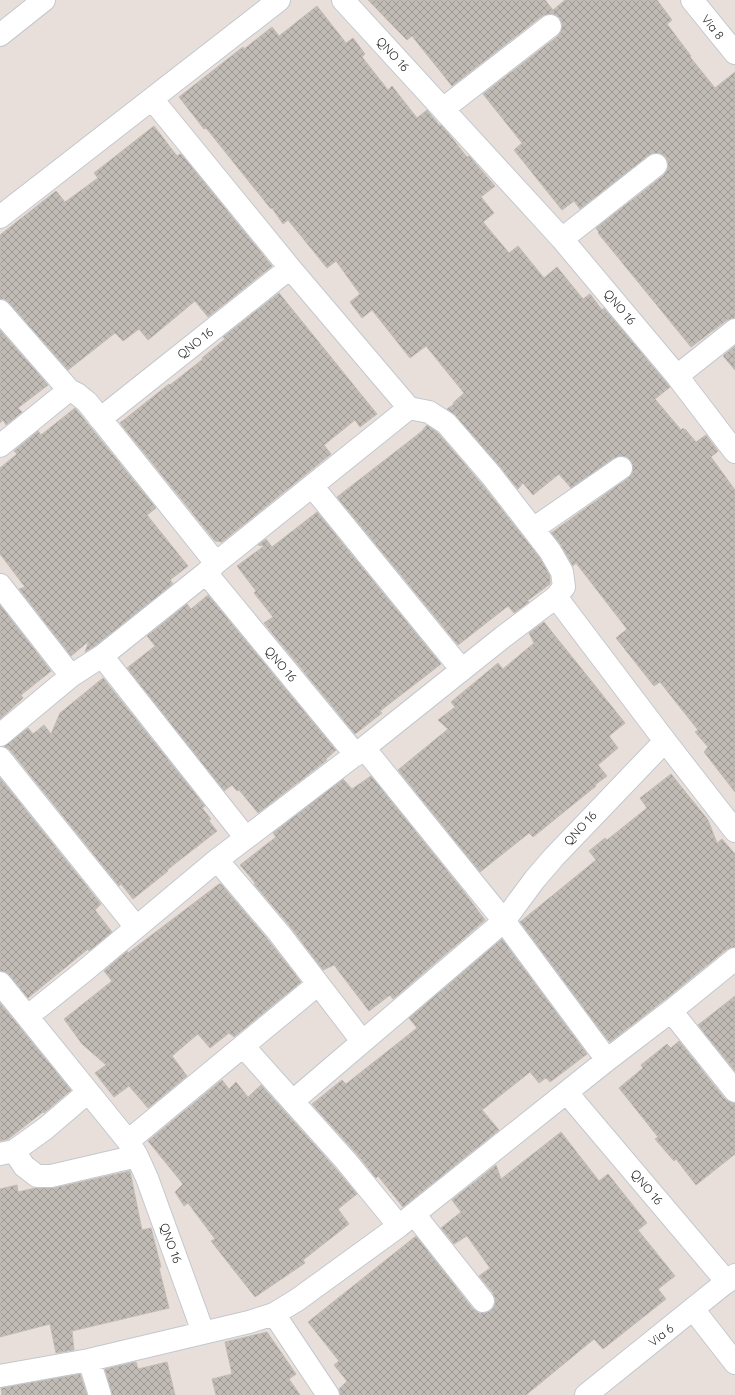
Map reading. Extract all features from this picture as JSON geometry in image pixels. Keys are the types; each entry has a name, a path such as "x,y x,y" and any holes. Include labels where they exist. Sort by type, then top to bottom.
{"street":[{"path":"0,35 44,0"},
{"path":"0,217 279,0"},
{"name":"QNO 16","path":"343,0 562,239 677,376 735,452"},
{"name":"Via 8","path":"692,0 735,53"},
{"path":"443,109 550,26"},
{"path":"28,1016 217,860 360,752 503,637 556,597 564,587 562,572 550,551 491,475 446,423 429,412 409,408 290,268 152,99"},
{"path":"562,239 656,165"},
{"name":"QNO 16","path":"100,419 290,268"},
{"name":"QNO 16","path":"0,311 69,390 87,402 211,568 360,752 504,922 607,1060"},
{"path":"677,376 735,330"},
{"path":"0,446 69,390"},
{"path":"0,735 71,676 102,656 409,408"},
{"path":"533,529 621,468"},
{"path":"312,486 462,670"},
{"path":"0,585 71,676"},
{"path":"556,597 735,831"},
{"path":"102,656 246,838"},
{"name":"QNO 16","path":"293,1101 504,922 535,879 554,857 665,741"},
{"path":"0,758 136,927"},
{"path":"217,860 279,933 317,985 362,1042"},
{"path":"0,1376 89,1360 248,1322 274,1314 297,1300 407,1220 735,959"},
{"name":"QNO 16","path":"0,983 133,1148 147,1178 204,1332"},
{"path":"88,1092 46,1128 7,1152 37,1176 51,1176 133,1148 243,1046 317,985"},
{"path":"671,1011 735,1091"},
{"path":"243,1046 293,1101 483,1301"},
{"name":"QNO 16","path":"567,1093 731,1278"},
{"name":"Via 6","path":"586,1395 731,1278"},
{"path":"693,1309 735,1363"},
{"path":"274,1314 328,1395"},
{"path":"89,1360 100,1395"}],"building":[{"path":"368,0 545,0 553,10 565,0 657,0 672,20 667,24 691,56 690,57 715,88 735,72 735,318 727,320 691,347 598,233 599,232 596,228 664,175 668,164 666,157 655,153 649,155 580,209 574,201 562,210 514,150 522,143 483,94 558,36 562,25 560,18 549,14 542,16 452,86 412,36 407,40"},
{"path":"317,6 346,43 353,38 365,54 362,57 388,90 392,86 417,118 427,110 467,157 469,156 495,186 481,197 494,213 483,222 509,253 518,246 544,278 557,267 583,299 590,294 602,310 604,308 670,387 655,399 681,430 683,428 685,429 696,442 706,435 718,451 711,457 735,490 735,792 704,752 708,747 695,732 698,730 660,682 654,686 616,638 627,629 576,563 573,566 561,545 551,533 628,478 632,474 633,467 631,461 627,457 620,456 614,458 571,488 559,474 533,495 523,483 518,489 455,415 447,409 464,393 426,346 410,358 372,310 362,318 350,302 360,294 336,261 327,268 288,220 283,224 272,208 271,209 179,97 243,47 244,49 272,27 279,36"},
{"path":"154,126 177,156 180,154 182,155 272,266 208,317 195,301 148,340 139,329 123,341 115,333 68,370 9,303 4,299 0,299 0,235 56,191 65,202 98,178 94,173"},
{"path":"279,293 377,414 360,427 355,420 324,445 331,454 222,542 215,541 120,423 203,359 202,358 225,339 223,337"},
{"path":"0,330 48,385 18,408 22,412 6,425 3,420 0,423"},
{"path":"735,346 735,370 723,356"},
{"path":"75,408 156,508 147,515 188,566 170,580 173,584 95,646 85,652 89,641 71,656 19,589 25,587 0,554 0,468 17,454 14,451 38,431 41,435"},
{"path":"427,425 438,433 481,483 540,558 550,576 550,584 527,601 529,602 514,613 508,606 458,645 337,497 421,432"},
{"path":"317,512 441,664 380,711 382,713 355,734 264,623 273,617 254,593 256,591 237,566 264,546 258,545 266,539 272,547"},
{"path":"208,595 336,750 326,759 327,760 258,813 239,790 237,791 232,785 224,791 127,668 155,646 147,636 187,604 191,609"},
{"path":"0,605 51,671 21,695 23,698 0,719"},
{"path":"544,622 625,723 609,736 618,748 598,765 607,776 533,837 529,833 480,872 398,770 448,729 438,720 455,707 451,702 498,663 503,669 534,643 529,633"},
{"path":"103,678 205,806 202,808 211,819 209,821 217,831 133,899 121,884 119,886 10,750 4,746 28,728 33,734 44,725 51,734 60,713"},
{"path":"671,774 708,820 717,843 722,839 735,854 735,947 727,949 610,1042 520,922 596,860 589,851 605,838 607,840 647,808 640,798"},
{"path":"371,776 485,920 393,999 390,995 369,1011 334,965 323,970 289,925 240,865 276,837 273,833 343,779 352,789"},
{"path":"0,778 101,904 95,910 112,932 89,951 88,949 28,998 9,975 0,971"},
{"path":"221,884 269,941 301,982 234,1037 229,1033 210,1048 198,1034 172,1056 187,1076 148,1108 129,1086 114,1097 95,1073 106,1065 82,1044 64,1019 112,981 104,971 127,951 128,953"},
{"path":"502,939 587,1054 550,1082 546,1078 539,1083 530,1072 482,1110 499,1130 403,1207 378,1176 376,1178 356,1153 312,1104 342,1080 346,1084 417,1028 409,1018"},
{"path":"735,996 735,1071 698,1025"},
{"path":"0,1003 71,1090 44,1113 43,1112 8,1139 0,1141"},
{"path":"679,1041 725,1099 735,1103 735,1154 696,1185 676,1159 674,1161 655,1139 658,1137 619,1088 643,1068 641,1065 667,1044 671,1048"},
{"path":"222,1080 229,1089 236,1082 248,1097 261,1085 357,1194 338,1209 349,1224 303,1260 305,1263 255,1297 211,1241 215,1239 188,1203 184,1206 175,1192 183,1184 148,1141"},
{"path":"561,1132 599,1181 608,1174 647,1223 638,1230 675,1276 658,1289 666,1299 603,1349 594,1339 526,1395 340,1395 339,1389 347,1381 334,1365 339,1361 308,1322 416,1236 473,1309 479,1313 490,1311 495,1305 495,1299 493,1293 479,1276 490,1268 467,1236 454,1244 441,1228 461,1212 452,1200 496,1165 501,1179"},
{"path":"130,1171 142,1230 151,1228 169,1308 72,1331 74,1350 56,1353 50,1324 0,1337 0,1189 17,1185 18,1192 35,1188 54,1188"},
{"path":"267,1332 296,1374 289,1379 300,1395 216,1395 212,1379 232,1374 225,1342"},
{"path":"136,1362 138,1369 167,1362 175,1395 112,1395 105,1369"},
{"path":"80,1374 87,1395 2,1395 1,1388"}]}
